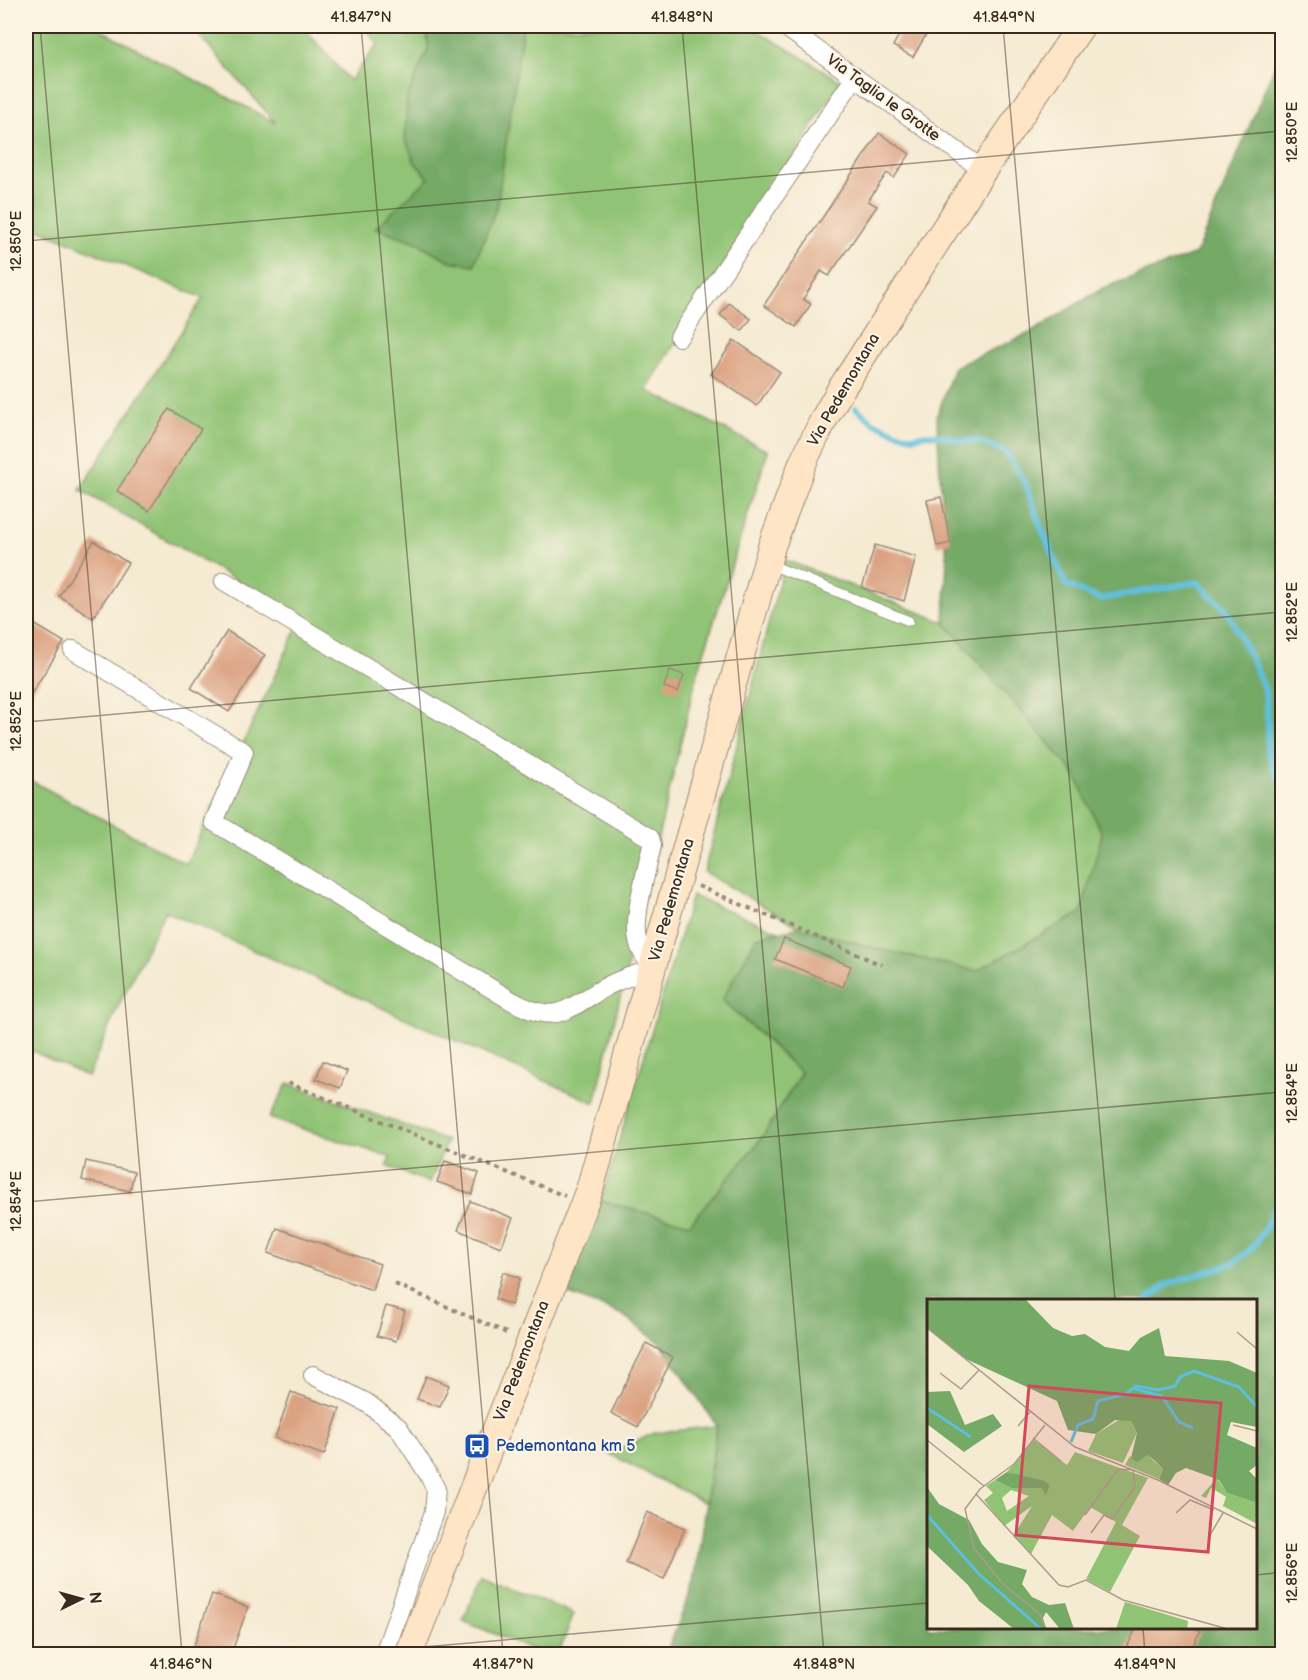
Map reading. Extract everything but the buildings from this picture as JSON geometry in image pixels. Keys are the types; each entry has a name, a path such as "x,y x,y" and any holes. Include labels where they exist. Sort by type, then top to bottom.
{"street":[{"name":"Via Taglia le Grotte","path":"784,26 982,170"},
{"name":"Via Pedemontana","path":"409,1654 585,1204 767,563 797,476 824,419 847,380 982,170 1081,26"},
{"path":"679,337 855,77"},
{"path":"73,650 244,752 214,822 512,1001 542,1014 561,1013 615,982 653,969 639,945 637,935 638,912 652,846 650,838 224,581"},
{"path":"313,1375 367,1403 398,1427 428,1472 436,1489 434,1512 384,1654"}],"lane":[{"path":"767,563 909,621"}],"path":[{"path":"678,878 882,965"},
{"path":"288,1083 585,1204"},
{"path":"395,1284 509,1333 518,1373"}],"green space":[{"path":"26,26 94,26 276,123 191,26 302,26 350,81 378,44 364,26 427,26 428,49 407,97 415,163 429,178 376,228 414,241 450,261 474,265 497,206 522,26 750,26 841,81 646,390 768,451 696,678 595,1103 165,911 114,1015 88,1077 26,1048 26,778 186,864 302,618 80,490 203,298 26,224"},
{"path":"427,26 522,26 497,206 474,265 450,261 414,241 375,228 429,178 415,163 405,138 407,97 428,49"},
{"path":"1282,48 1282,1654 666,1654 694,1583 717,1426 662,1345 621,1314 551,1287 585,1204 601,1201 690,1224 762,1138 801,1073 722,1000 757,937 799,927 874,948 976,971 1081,913 1102,834 1075,774 944,622 947,559 937,416 954,367 1032,332 1103,288 1196,254"},
{"path":"785,560 944,622 1075,774 1102,834 1081,913 977,971 874,948 799,927 704,872"},
{"path":"692,896 779,931 757,937 722,1000 801,1073 762,1138 690,1224 601,1201"},
{"path":"288,1083 447,1141 430,1183 387,1166 390,1157 269,1118"},
{"path":"717,1426 705,1503 608,1453 655,1433"},
{"path":"482,1575 574,1614 558,1654 544,1654 463,1621"}],"waterway":[{"path":"856,408 873,422 908,436 926,434 962,441 977,441 1005,451 1025,483 1066,585 1100,599 1197,582 1227,611 1265,690 1268,724 1267,747 1274,768 1282,782"},
{"path":"1148,1299 1168,1284 1234,1263 1255,1245 1282,1197"}],"place":[{"name":"Pedemontana km 5","path":"477,1446"}]}
